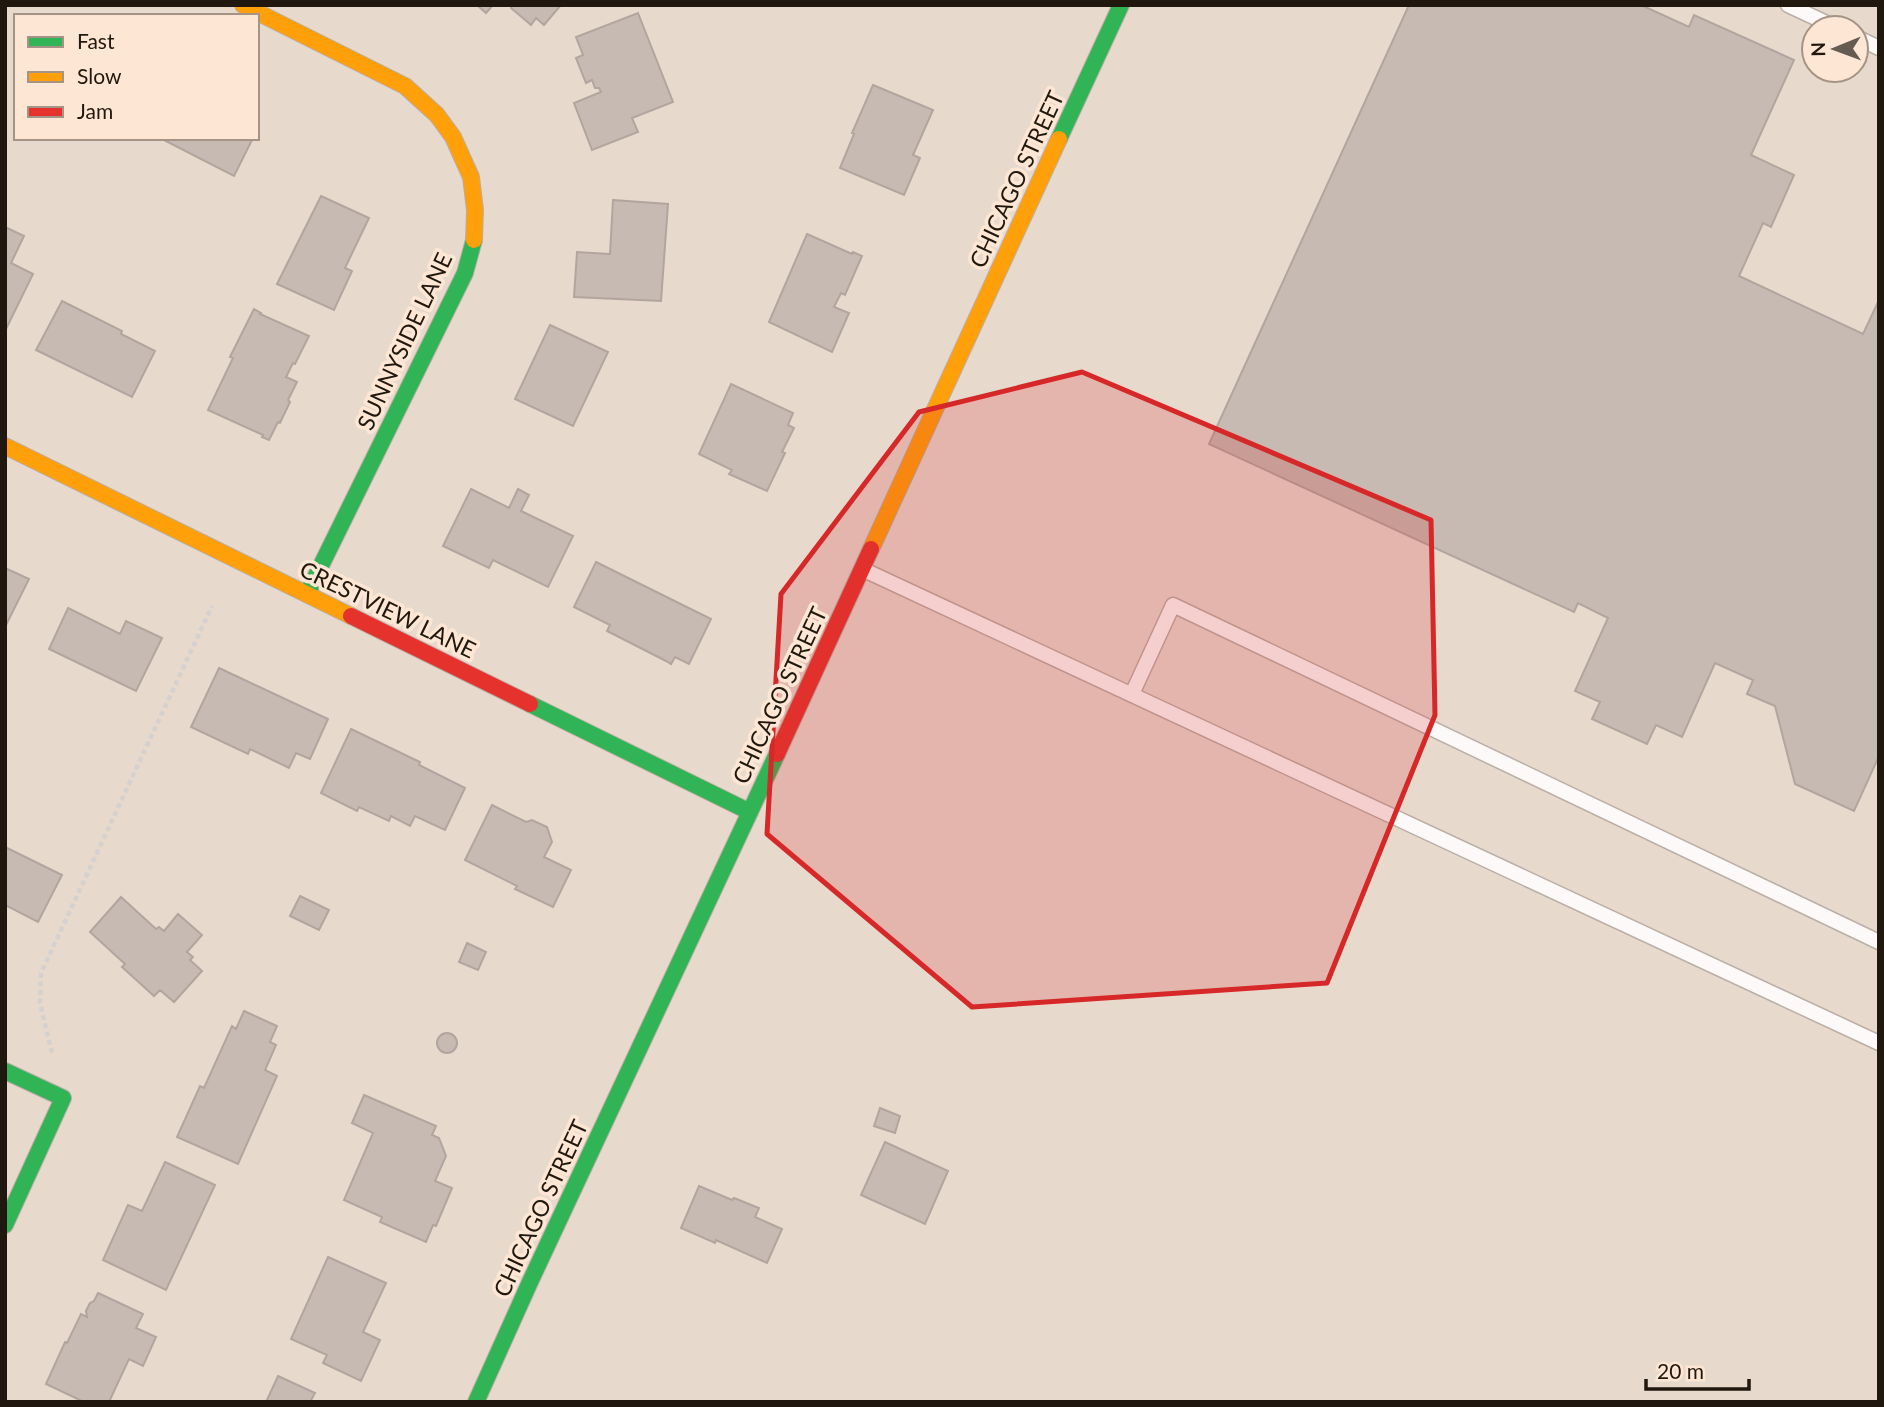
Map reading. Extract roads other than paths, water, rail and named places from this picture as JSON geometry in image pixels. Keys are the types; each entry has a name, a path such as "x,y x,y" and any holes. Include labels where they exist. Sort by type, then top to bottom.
{"street":[{"name":"SUNNYSIDE LANE","path":"243,5 405,86 438,115 453,137 471,177 475,210 474,243 465,273 307,594"},
{"name":"CHICAGO STREET","path":"476,1402 1121,5"},
{"name":"CRESTVIEW LANE","path":"5,446 750,812"},
{"path":"5,1070 63,1098 5,1225"}],"lane":[{"path":"1788,5 1807,14"},
{"path":"862,569 1879,1043"},
{"path":"1132,694 1173,605 1879,942"}]}
